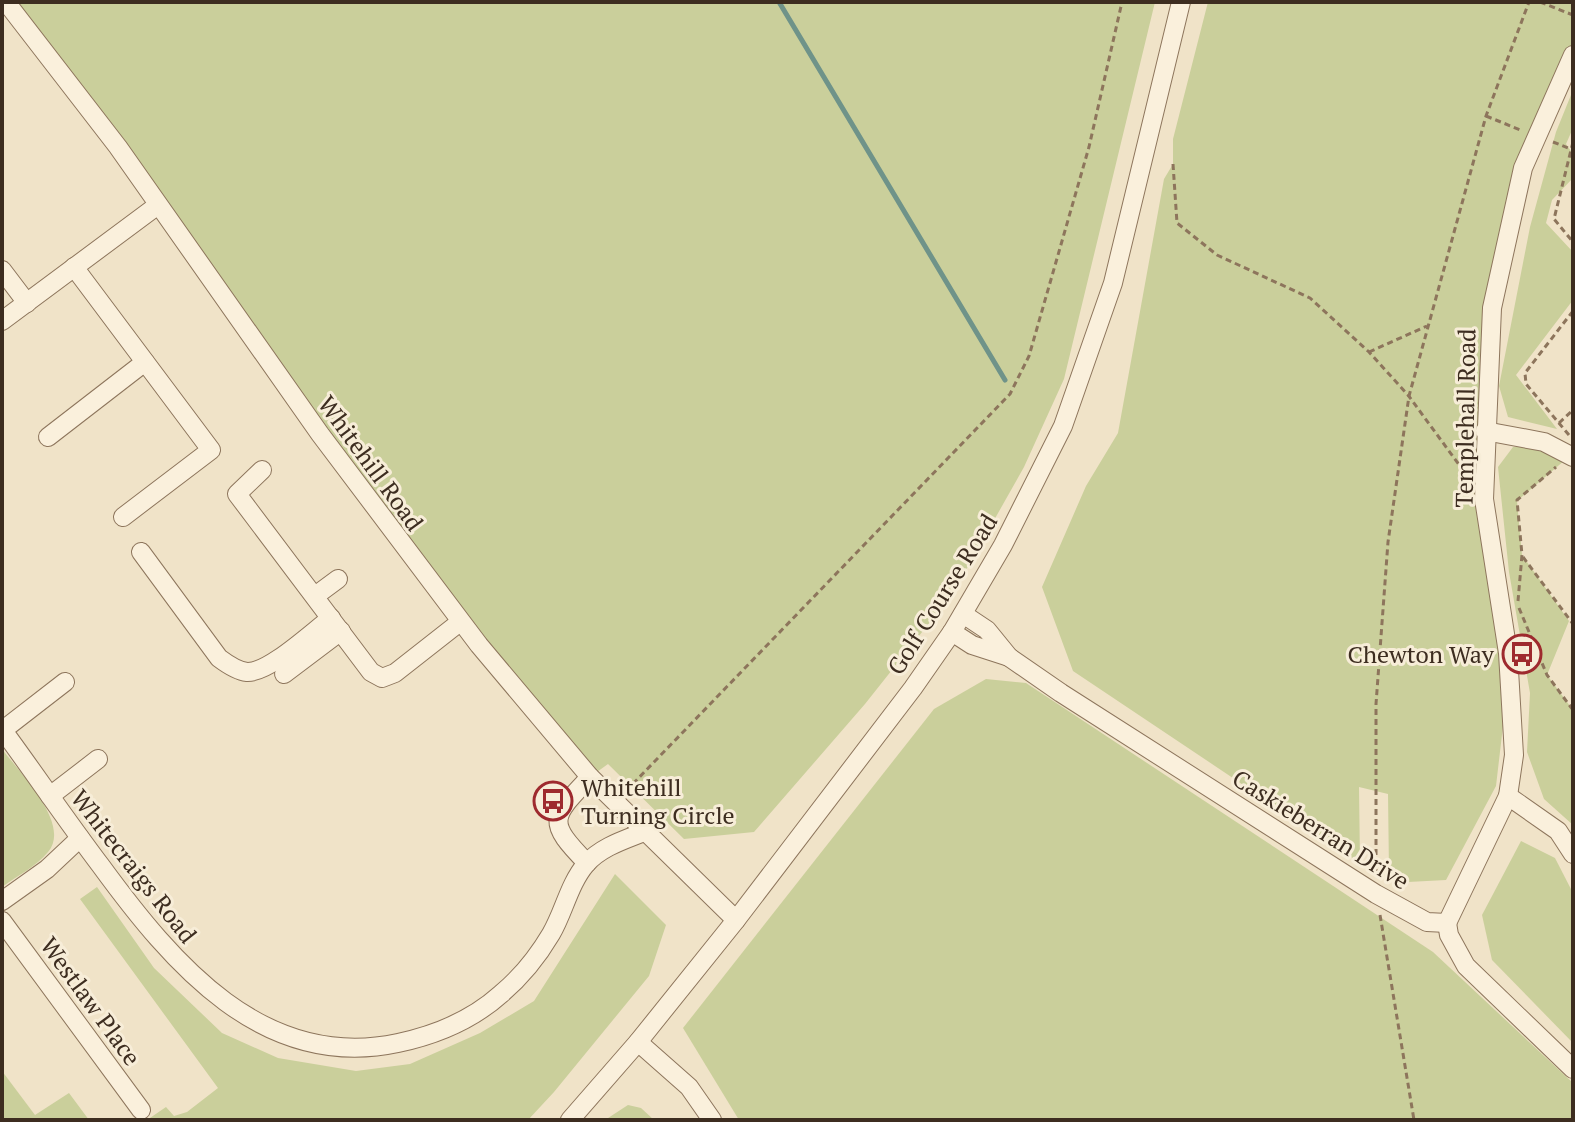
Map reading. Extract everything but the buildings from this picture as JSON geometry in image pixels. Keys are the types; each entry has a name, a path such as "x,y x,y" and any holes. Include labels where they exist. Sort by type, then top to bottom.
{"street":[{"name":"Whitehill Road","path":"6,2 118,147 320,434 460,622 562,747 644,832 736,920"},
{"name":"Golf Course Road","path":"570,1120 638,1042 736,920 913,688 952,632 1003,545 1068,412 1113,283 1181,2"},
{"name":"Templehall Road","path":"1447,923 1508,796 1514,755 1508,653 1484,499 1492,308 1523,168 1573,55"},
{"path":"2,321 158,205"},
{"path":"74,267 211,450 123,517"},
{"path":"2,270 27,303"},
{"path":"48,437 145,362"},
{"path":"1485,431 1544,442 1569,459"},
{"path":"262,470 237,494 371,672 382,678 395,673 460,622"},
{"path":"141,552 219,658 232,667 248,672 266,667 336,624"},
{"path":"315,596 338,579"},
{"name":"Caskieberran Drive","path":"963,614 987,630 1009,657 1061,693 1376,894 1427,922 1447,923"},
{"path":"284,674 336,624"},
{"name":"Caskieberran Drive","path":"952,632 972,645 1009,657"},
{"path":"3,730 65,682"},
{"name":"Whitecraigs Road","path":"3,730 160,942 216,997 275,1030 316,1043 350,1048 382,1047 426,1036 476,1013 502,993 529,965 552,933 571,888 587,863 613,844 644,832"},
{"path":"50,796 98,759"},
{"path":"587,863 564,840 558,822 559,813 566,803 590,777"},
{"path":"1508,796 1558,831 1573,854"},
{"path":"2,901 47,869 80,838"},
{"name":"Westlaw Place","path":"2,921 141,1110"},
{"path":"1447,923 1449,935 1466,966 1573,1069"},
{"path":"638,1042 689,1087 712,1120"}],"path":[{"path":"615,802 1010,394 1029,356 1089,147 1122,2"},
{"path":"1414,1120 1376,894 1376,704 1388,542 1409,396 1427,326 1486,116 1529,2"},
{"path":"1540,2 1573,15"},
{"path":"1573,142 1554,219 1573,242"},
{"path":"1173,164 1177,223 1217,255 1310,298 1369,352 1409,396 1484,499"},
{"path":"1573,311 1525,373 1526,384 1573,440"},
{"path":"1369,352 1427,326"},
{"path":"1559,423 1573,410"},
{"path":"1569,459 1517,500 1522,555 1518,605 1547,675 1573,710"},
{"path":"1522,555 1573,624"}],"green space":[{"path":"6,2 1155,2 1064,379 1024,467 953,593 865,704 754,832 684,839 608,764 590,777 562,747"},
{"path":"1208,2 1573,2 1573,55 1523,168 1492,308 1485,431 1503,726 1496,786 1446,880 1408,882 1389,872 1388,794 1359,787 1360,863 1073,671 1042,587 1086,486 1118,433 1164,179 1173,164 1173,139"},
{"path":"1573,90 1573,128 1566,144 1573,154 1573,178 1552,200 1546,223 1573,252 1573,300 1516,375 1557,429 1508,417 1499,386 1530,227 1556,132"},
{"path":"1541,446 1565,460 1517,501 1522,555 1569,621 1547,675 1573,710 1573,825 1544,799 1527,752 1530,693 1509,572 1498,467 1513,447"},
{"path":"986,679 1026,683 1433,952 1573,1083 1573,1120 739,1120 683,1028 934,709"},
{"path":"2,749 48,813 54,840 38,862 2,887"},
{"path":"1521,841 1555,858 1573,893 1573,1043 1492,960 1482,915"},
{"path":"615,874 666,925 649,976 528,1120 147,1120 166,1107 174,1116 187,1112 218,1088 80,899 97,887 154,968 222,1033 278,1058 356,1071 410,1064 480,1033 534,1001"},
{"path":"2,1071 35,1115 69,1093 89,1120 7,1120 2,1117"},
{"path":"628,1105 641,1108 654,1120 605,1120"}],"waterway":[{"path":"779,2 1005,380"}],"place":[{"name":"Chewton Way","path":"1522,654"},
{"name":"Whitehill Turning Circle","path":"553,801"}]}
